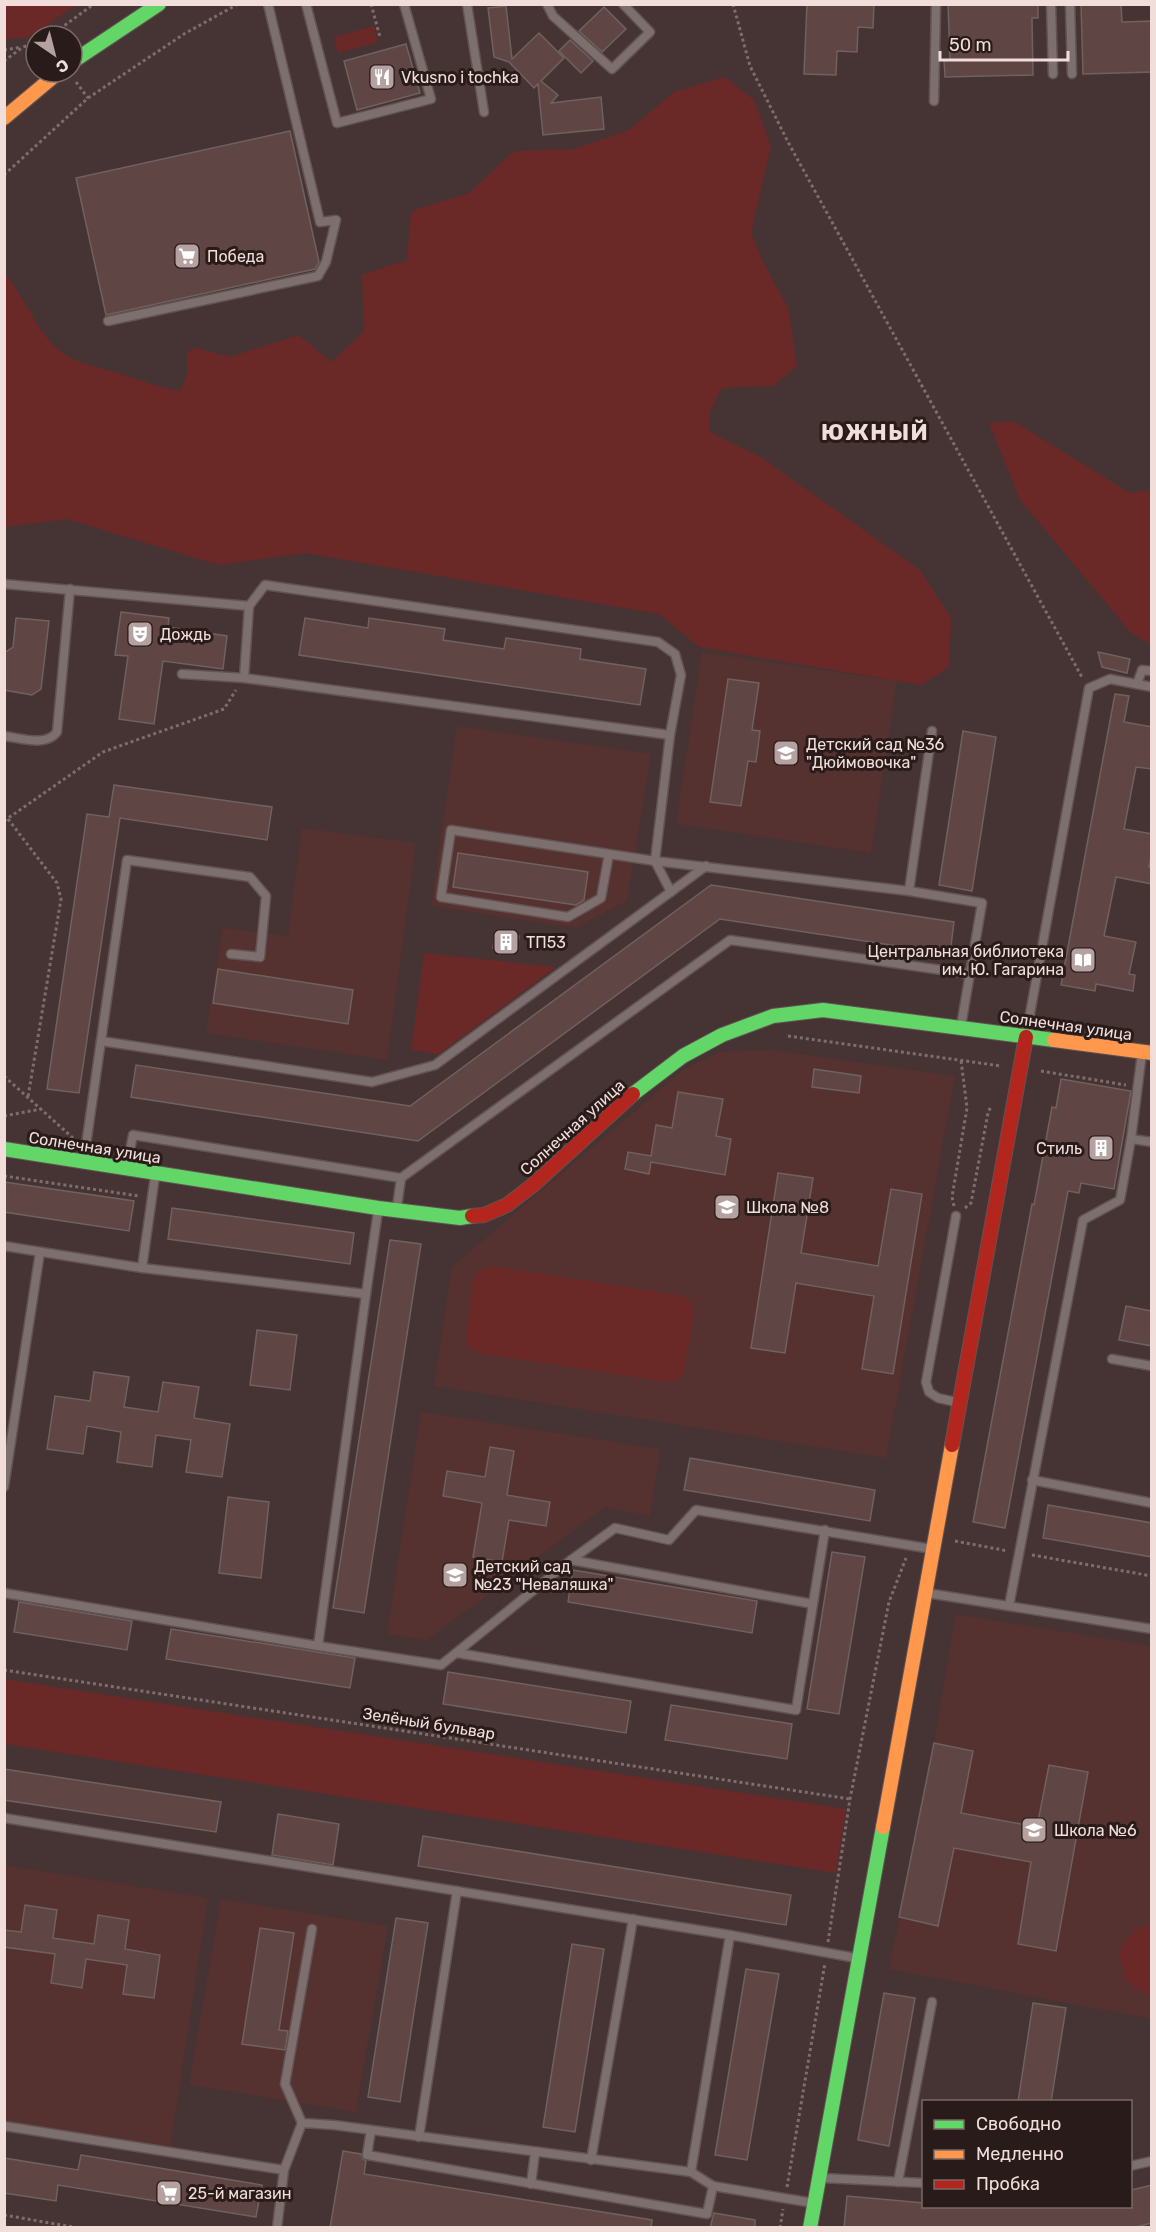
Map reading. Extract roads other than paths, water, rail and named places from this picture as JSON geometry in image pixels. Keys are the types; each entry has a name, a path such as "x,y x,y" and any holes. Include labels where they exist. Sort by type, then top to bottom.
{"street":[{"path":"84,54 159,4"},
{"path":"4,118 45,84"},
{"name":"Солнечная улица","path":"4,1149 85,1155 127,1169 156,1174 378,1208 460,1218 484,1215 507,1205 533,1185 642,1085 676,1061 722,1035 773,1016 822,1010 1147,1053"},
{"path":"810,2228 1026,1036"}],"lane":[{"path":"108,321 318,276 326,262 336,220 320,222 268,4"},
{"path":"306,4 337,123 430,99 404,4"},
{"path":"467,4 484,112"},
{"path":"547,4 553,16 612,69 650,32 623,4"},
{"path":"934,101 936,4"},
{"path":"1051,4 1053,74"},
{"path":"1070,4 1072,74"},
{"path":"4,584 249,606"},
{"path":"244,678 249,606 265,585 658,642 675,654 681,675 670,735 655,861 670,892"},
{"path":"4,736 45,741 57,732 70,589"},
{"path":"1137,684 1142,670 1152,671"},
{"path":"182,674 244,678 670,735"},
{"path":"1026,1036 1089,688 1110,679 1152,687"},
{"path":"909,891 932,731"},
{"path":"609,854 601,898 568,917 441,897 451,830 609,854 655,861 909,891 982,903 961,1027"},
{"path":"85,1155 127,860 250,877 266,896 260,957 231,954"},
{"path":"101,1041 372,1083 435,1065 706,866"},
{"path":"127,1169 133,1135 401,1178 730,940 970,974"},
{"path":"1010,1606 1083,1220 1120,1200 1138,1087 1147,1053"},
{"path":"1131,1139 1152,1142"},
{"path":"142,1268 156,1174"},
{"path":"397,1210 401,1178"},
{"path":"318,1646 378,1208"},
{"path":"956,1216 926,1382 929,1392 938,1398 960,1402"},
{"path":"4,1246 142,1268 366,1294"},
{"path":"4,1487 40,1252"},
{"path":"1112,1359 1152,1366"},
{"path":"1032,1480 1152,1503"},
{"path":"4,1593 441,1665 571,1560 615,1528 669,1540 696,1510 912,1545 934,1543"},
{"path":"457,1653 796,1710 825,1530"},
{"path":"571,1560 813,1604"},
{"path":"925,1593 1152,1629"},
{"path":"4,1818 633,1919 859,1959"},
{"path":"419,2137 457,1891"},
{"path":"591,2160 633,1919"},
{"path":"277,2228 285,2170 302,2123 285,2084 312,1929"},
{"path":"691,2172 730,1935"},
{"path":"898,2182 932,2002"},
{"path":"302,2123 691,2172 713,2186 814,2203"},
{"path":"4,2126 285,2170"},
{"path":"370,2130 367,2155 707,2214 713,2186"},
{"path":"531,2184 535,2152"},
{"path":"1132,2166 1152,2161"},
{"path":"819,2178 922,2182"}],"place":[{"name":"Vkusno i tochka","path":"382,77"},
{"name":"Победа","path":"187,256"},
{"name":"Дождь","path":"140,634"},
{"name":"Детский сад №36 \"Дюймовочка\"","path":"786,753"},
{"name":"ТП53","path":"506,942"},
{"name":"Центральная библиотека им. Ю. Гагарина","path":"1083,960"},
{"name":"Стиль","path":"1101,1148"},
{"name":"Школа №8","path":"727,1207"},
{"name":"Детский сад №23 \"Неваляшка\"","path":"455,1575"},
{"name":"Школа №6","path":"1034,1830"},
{"name":"25-й магазин","path":"169,2193"}],"district":[{"name":"ЮЖНЫЙ","path":"875,432"}]}
